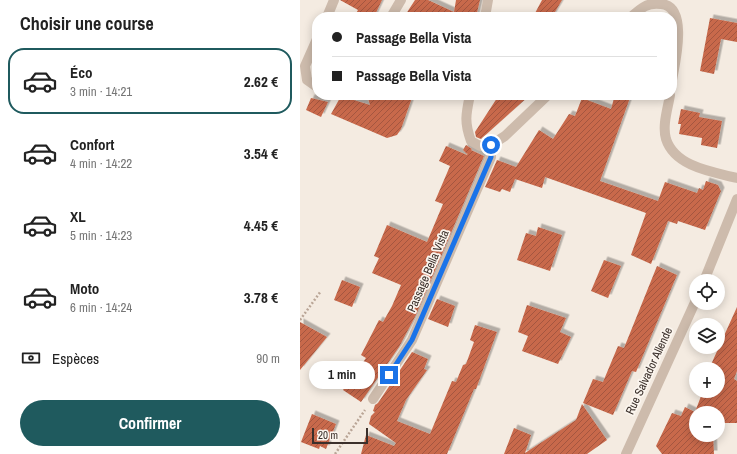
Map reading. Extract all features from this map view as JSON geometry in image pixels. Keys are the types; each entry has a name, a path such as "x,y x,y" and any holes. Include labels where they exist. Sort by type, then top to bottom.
{"street":[{"path":"329,12 334,0"},
{"path":"394,12 401,0"},
{"path":"486,12 488,0"},
{"path":"636,12 642,7 653,3 665,4 674,12"},
{"path":"677,23 677,44"},
{"path":"312,50 305,66 307,80 312,84"},
{"path":"469,100 465,119 467,132 471,141 480,146 491,145 505,136 543,100"},
{"path":"669,100 665,125 666,138 679,157 699,169 737,178"},
{"name":"Passage Bella Vista","path":"373,399 412,340 491,157 491,145"},
{"path":"707,274 737,199"},
{"name":"Rue Salvador Allende","path":"626,454 691,310"}],"path":[{"path":"300,320 321,291"},
{"path":"335,454 362,415"}],"building":[{"path":"340,0 382,0 376,12 357,12 358,10"},
{"path":"415,0 428,0 454,12 407,12"},
{"path":"456,0 480,0 477,12 454,12"},
{"path":"542,0 562,0 555,12 536,12"},
{"path":"710,18 737,23 737,42 721,39 714,74 700,71"},
{"path":"311,98 312,100 328,102 321,117 306,110"},
{"path":"339,100 354,100 370,105 368,100 411,100 401,129 397,135 387,138 331,114"},
{"path":"496,100 524,100 481,139 476,137 475,132"},
{"path":"581,100 587,100 611,109 614,100 629,100 600,181 658,201 665,182 697,193 699,188 703,190 706,181 718,185 721,191 705,230 678,221 677,224 668,221 651,264 631,255 646,213 545,177 542,188 515,179 510,192 502,189 500,192 485,187 497,160 516,167 539,130 553,139 569,114 575,116"},
{"path":"681,109 700,113 699,117 722,121 717,148 701,145 702,138 679,134 681,124 678,124"},
{"path":"466,145 472,149 471,150 484,156 416,315 399,347 361,402 343,390 366,358 361,355 379,320 383,322 401,285 372,273 379,258 374,256 387,225 427,242 443,204 435,201 450,166 439,161 446,146 467,155 468,153 467,154 463,150"},
{"path":"538,227 562,235 550,271 517,260 526,233 536,236"},
{"path":"604,260 621,266 608,298 591,291"},
{"path":"657,266 677,275 636,372 632,371 613,415 583,403 593,379 603,382 618,346 624,348"},
{"path":"342,280 360,287 352,307 334,300"},
{"path":"437,299 455,306 448,327 428,319"},
{"path":"527,305 566,318 560,332 571,337 558,364 522,351 528,336 518,332"},
{"path":"737,307 737,371 734,379 737,381 737,423 725,423 725,406 697,406 700,398 725,398 725,362 712,362 716,354 725,354 725,334"},
{"path":"300,322 327,337 300,370"},
{"path":"475,325 497,332 476,389 474,389 447,454 361,454 366,435 394,446 396,443 369,424 371,416 375,412 373,411 375,405 378,403 412,352 428,359 424,369 427,370 406,400 397,421 430,434 452,381 456,382 463,365 466,364 474,342 470,340"},
{"path":"582,404 607,440 587,454 504,454 514,428 531,435 525,453 576,420"},
{"path":"685,407 689,409 689,442 713,442 714,454 662,454 656,446 672,413 681,416"},
{"path":"312,414 336,424 326,449 320,446 319,449 301,442"}],"route":[{"path":"389,375 412,340 491,157 491,145"}]}
